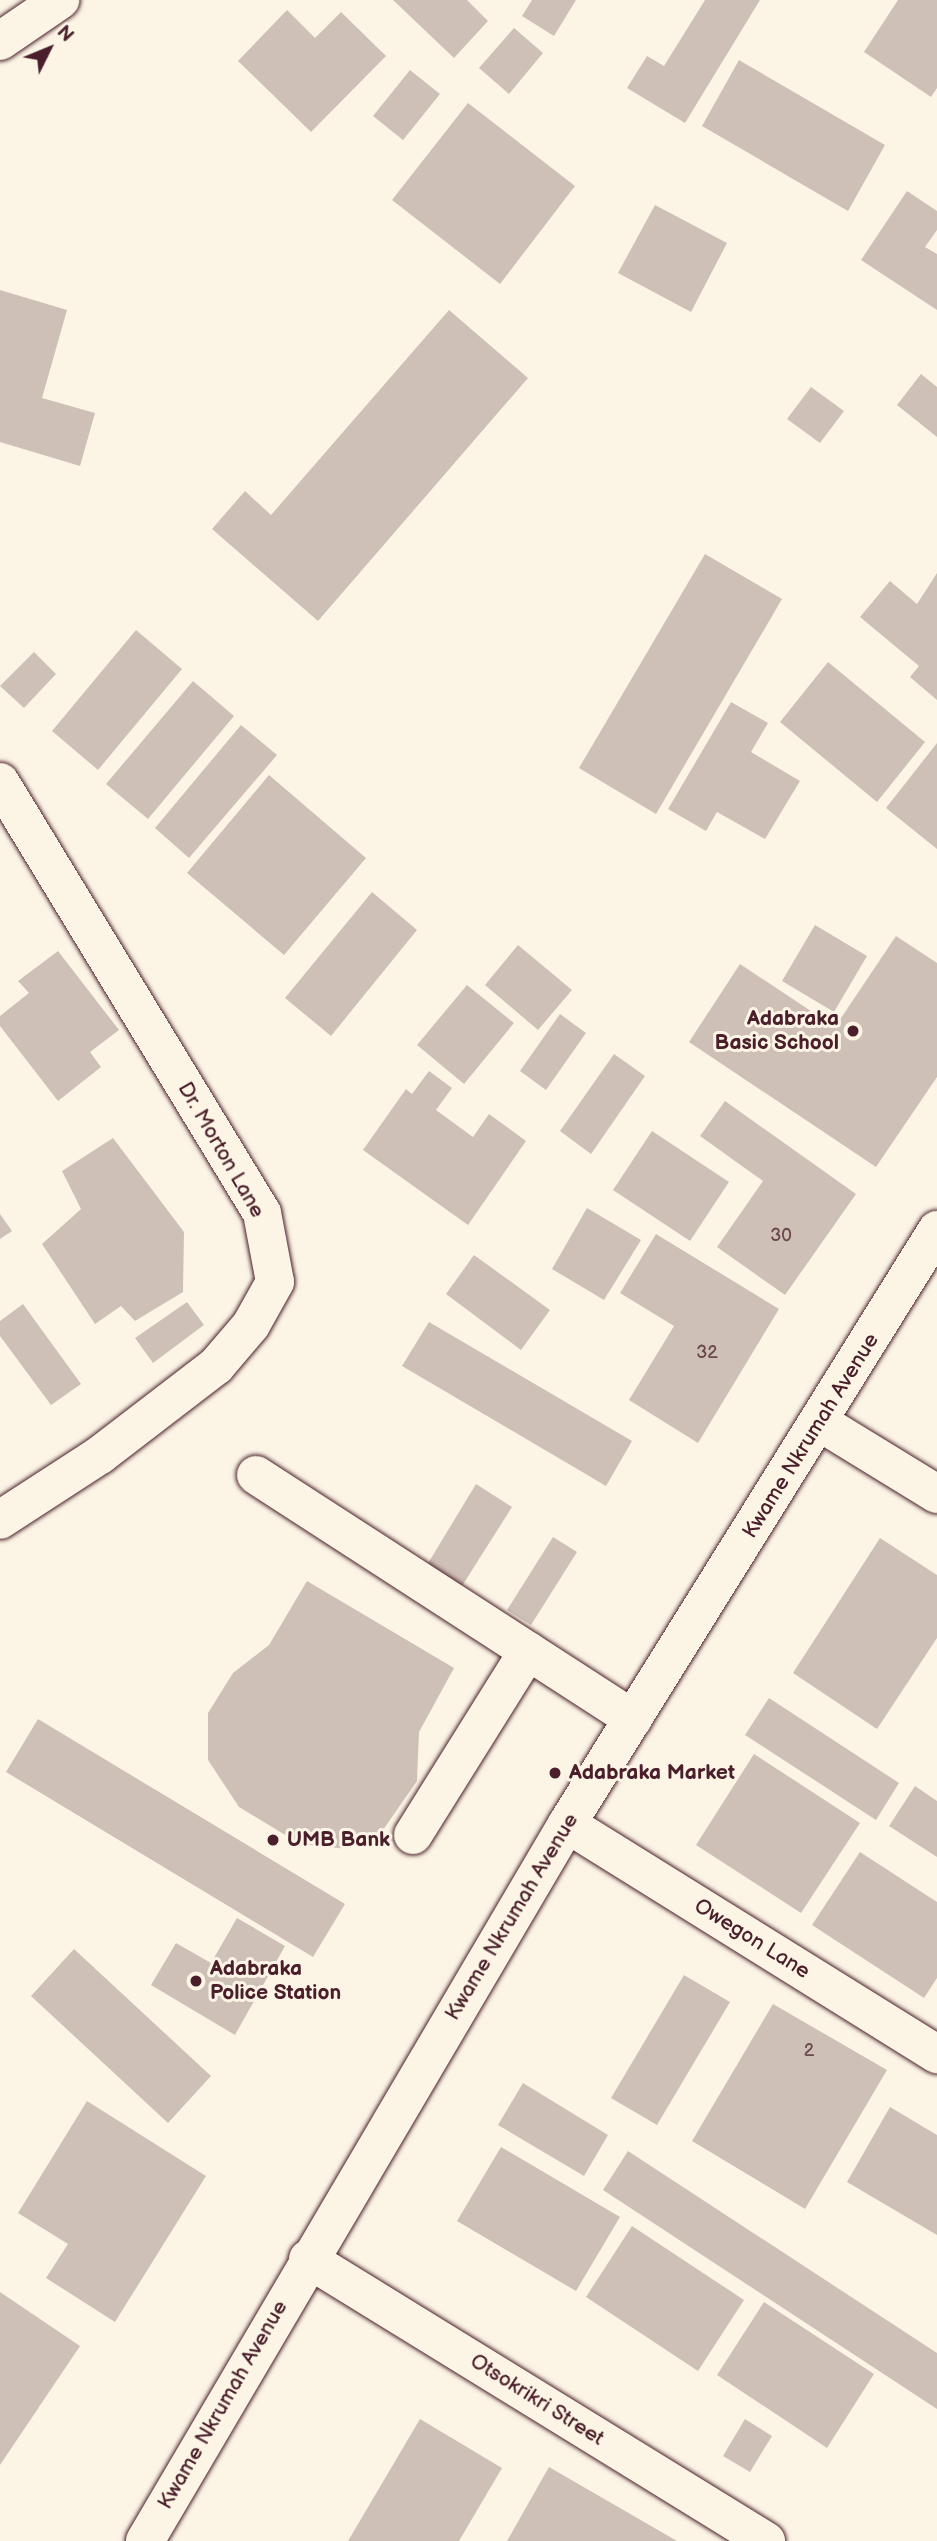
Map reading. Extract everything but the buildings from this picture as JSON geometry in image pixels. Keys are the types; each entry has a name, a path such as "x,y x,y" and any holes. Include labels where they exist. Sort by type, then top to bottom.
{"street":[{"path":"0,41 60,0"},
{"name":"Dr. Morton Lane","path":"0,782 262,1213 275,1282 251,1325 216,1366 100,1455 0,1520"},
{"name":"Kwame Nkrumah Avenue","path":"145,2541 308,2259 567,1824 821,1423 937,1230"},
{"path":"821,1423 937,1494"},
{"path":"256,1475 633,1719"},
{"path":"413,1835 528,1651"},
{"name":"Owegon Lane","path":"567,1824 937,2054"},
{"name":"Otsokrikri Street","path":"308,2259 766,2541"}],"place":[{"name":"Adabraka Basic School","path":"853,1031"},
{"name":"Adabraka Market","path":"555,1773"},
{"name":"UMB Bank","path":"273,1840"},
{"name":"Adabraka Police Station","path":"196,1981"}]}
